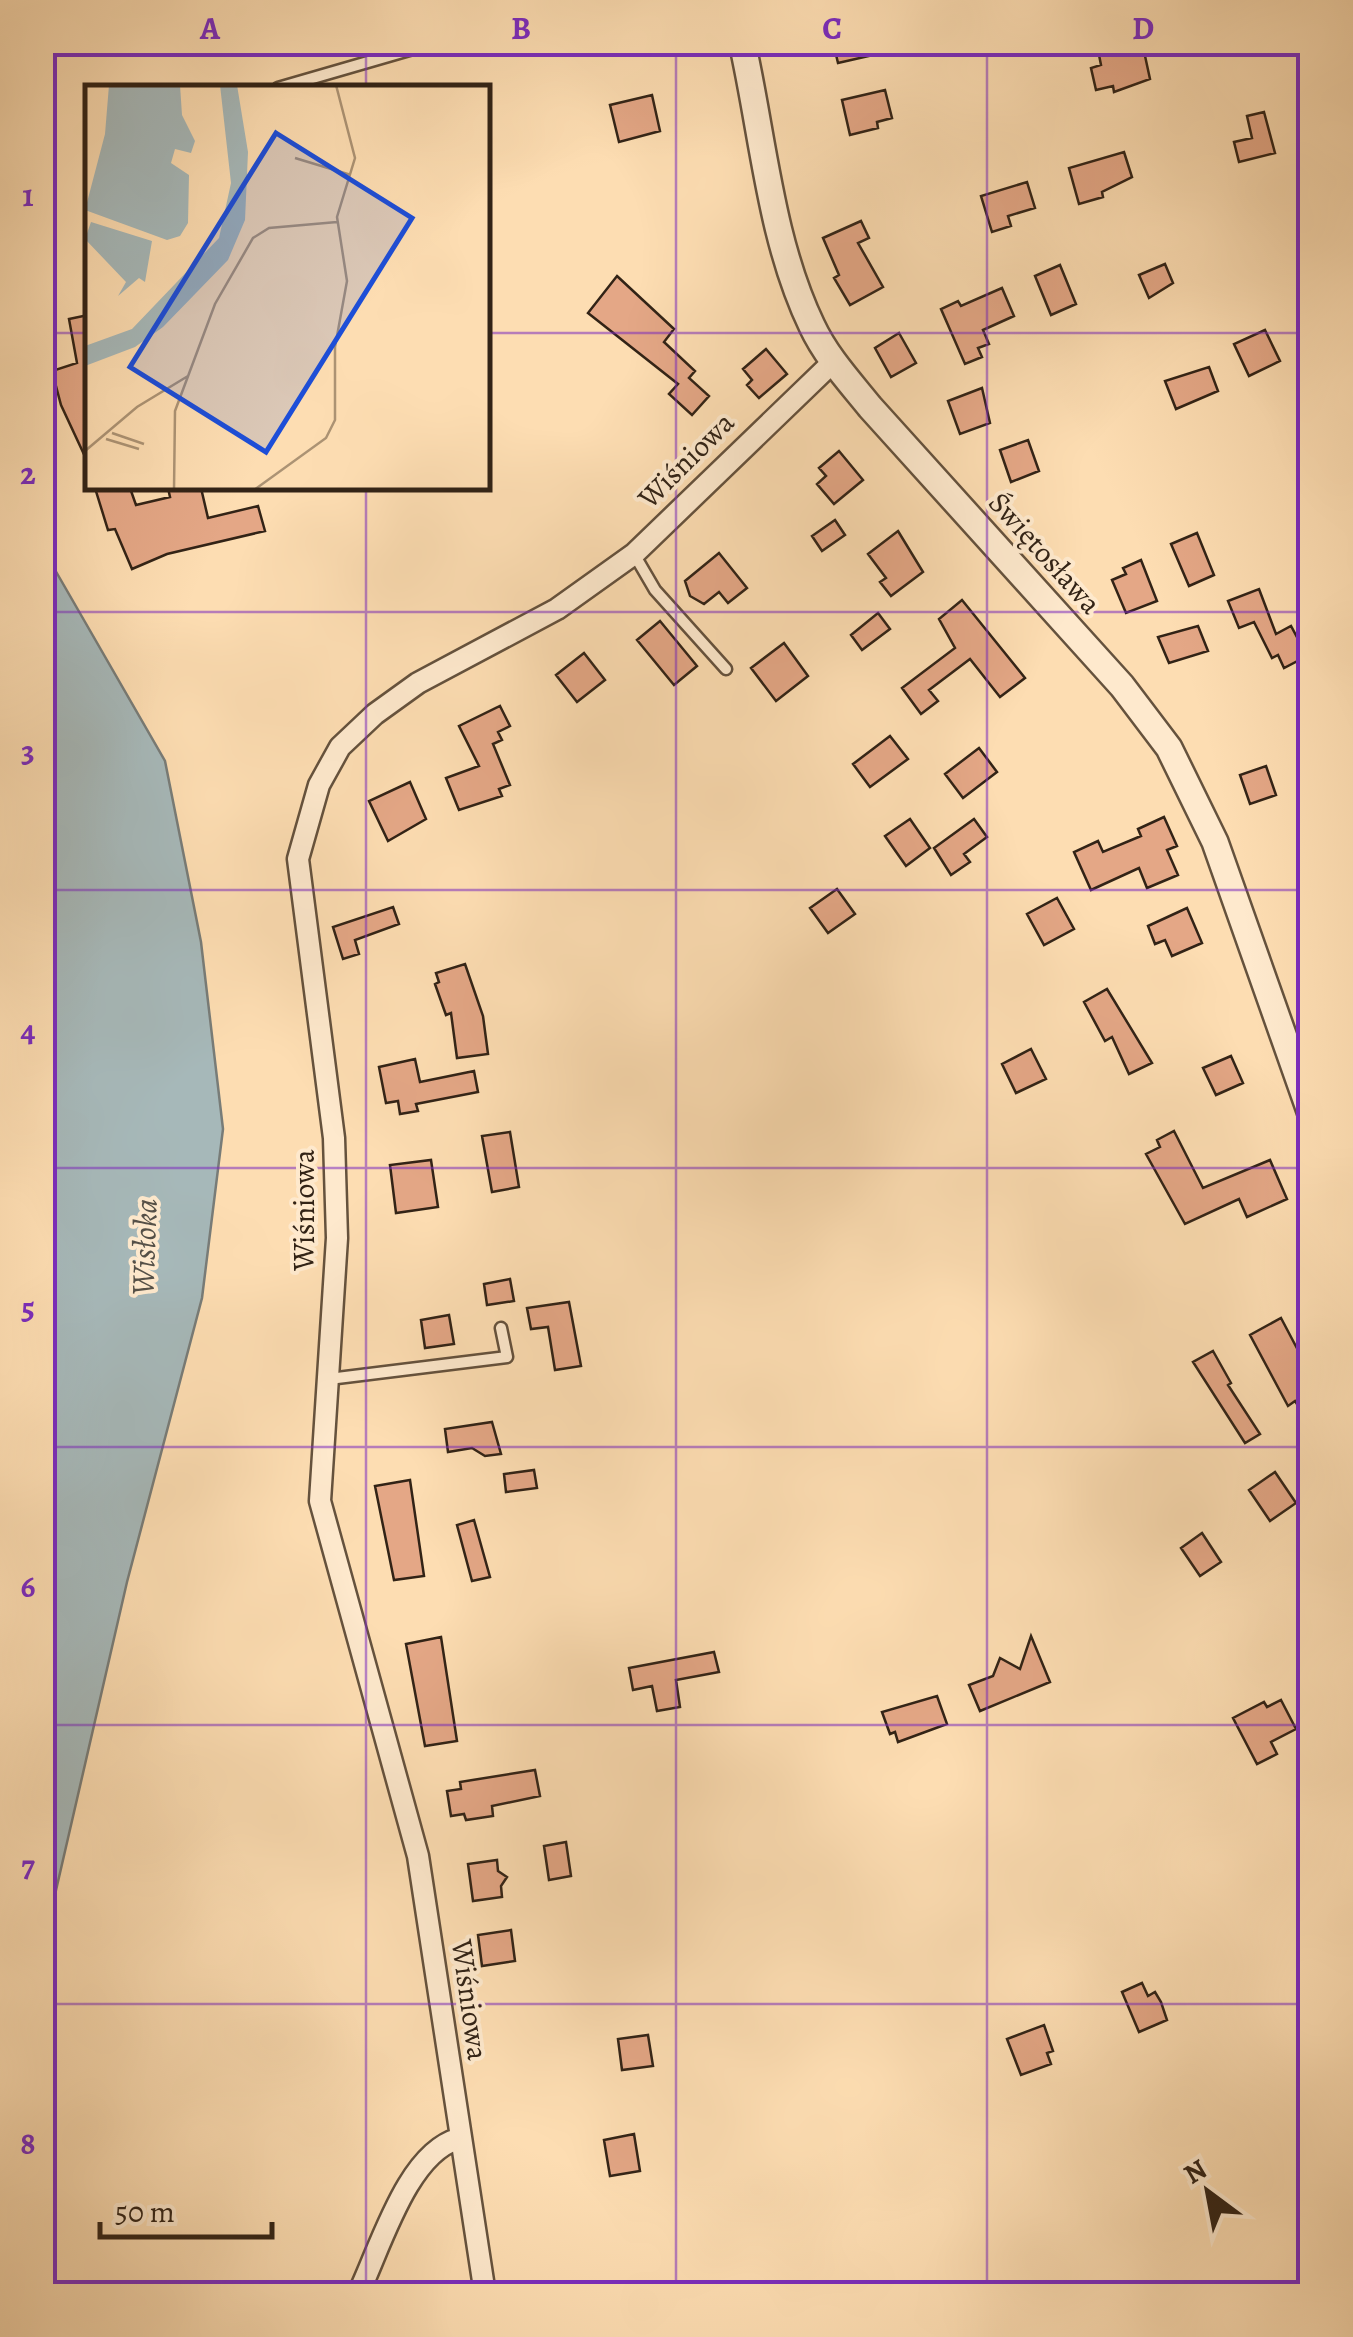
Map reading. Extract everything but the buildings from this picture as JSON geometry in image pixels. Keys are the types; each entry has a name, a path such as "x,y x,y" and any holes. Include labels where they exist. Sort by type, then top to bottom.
{"street":[{"name":"Świętosława","path":"742,42 796,287 832,362 1122,686 1169,748 1216,842 1310,1111"},
{"name":"Wiśniowa","path":"485,2294 458,2139 418,1856 320,1501 337,1238 334,1138 325,1050 300,902 298,859 306,820 340,747 374,714 418,683 557,609 634,554 832,362"},
{"path":"358,2294 417,2170 434,2150 458,2139"}],"lane":[{"path":"288,85 437,42"},
{"path":"634,554 655,590 726,669"},
{"path":"328,1379 507,1357 501,1328"}],"water":[{"name":"Wisłoka","path":"43,549 165,761 201,942 223,1129 202,1298 127,1582 54,1899 43,1927 42,1218 51,1154 54,1056 42,959"}]}
